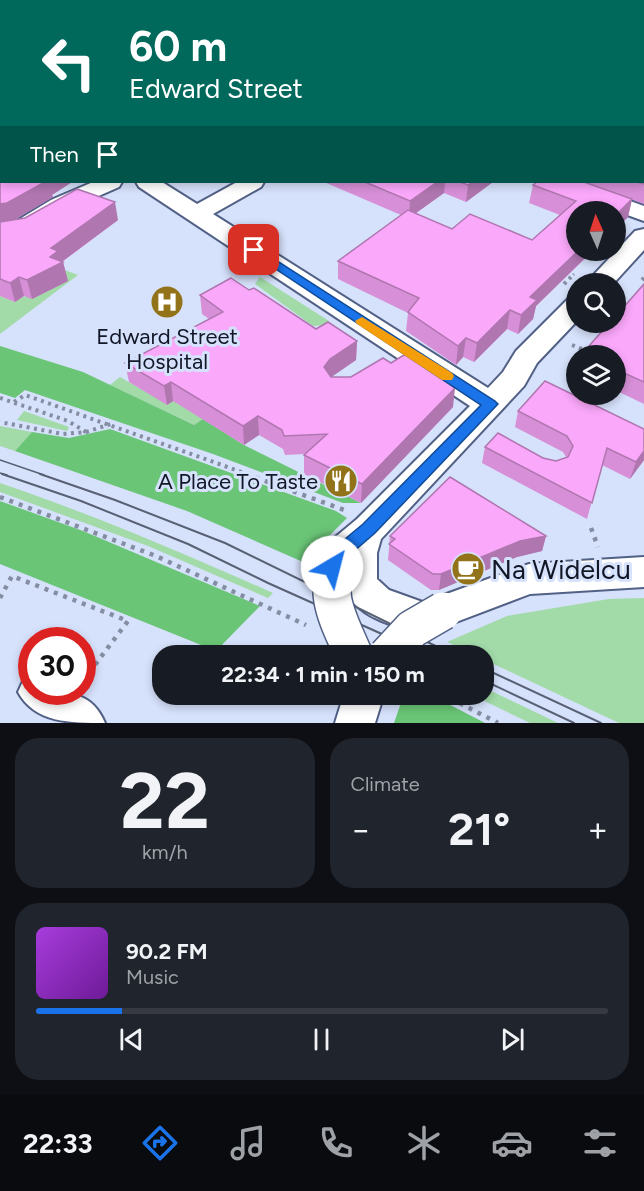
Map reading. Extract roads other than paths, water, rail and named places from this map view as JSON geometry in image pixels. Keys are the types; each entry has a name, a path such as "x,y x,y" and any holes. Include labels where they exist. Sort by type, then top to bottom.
{"street":[{"path":"0,232 20,228 59,205 109,183"},
{"path":"149,183 198,213 389,353 486,420"},
{"path":"198,213 251,183"},
{"path":"578,188 644,214"},
{"path":"610,273 640,246"},
{"path":"349,645 332,606 328,582 355,541 486,420 514,379 566,293"},
{"path":"355,541 362,588 376,604 434,615"},
{"path":"396,645 434,615 529,579 644,572"},
{"path":"58,705 84,723"},
{"path":"355,723 361,705"}],"tram line":[{"path":"0,460 44,475"},
{"path":"0,473 7,475"},
{"path":"2,474 81,501 188,544 268,583 406,645"},
{"path":"40,474 115,500 225,543 434,645"},
{"path":"494,673 601,723"},
{"path":"494,685 574,723"}],"place":[{"name":"Edward Street Hospital","path":"167,302"},
{"name":"A Place To Taste","path":"341,481"},
{"name":"Na Widelcu","path":"468,569"}]}
